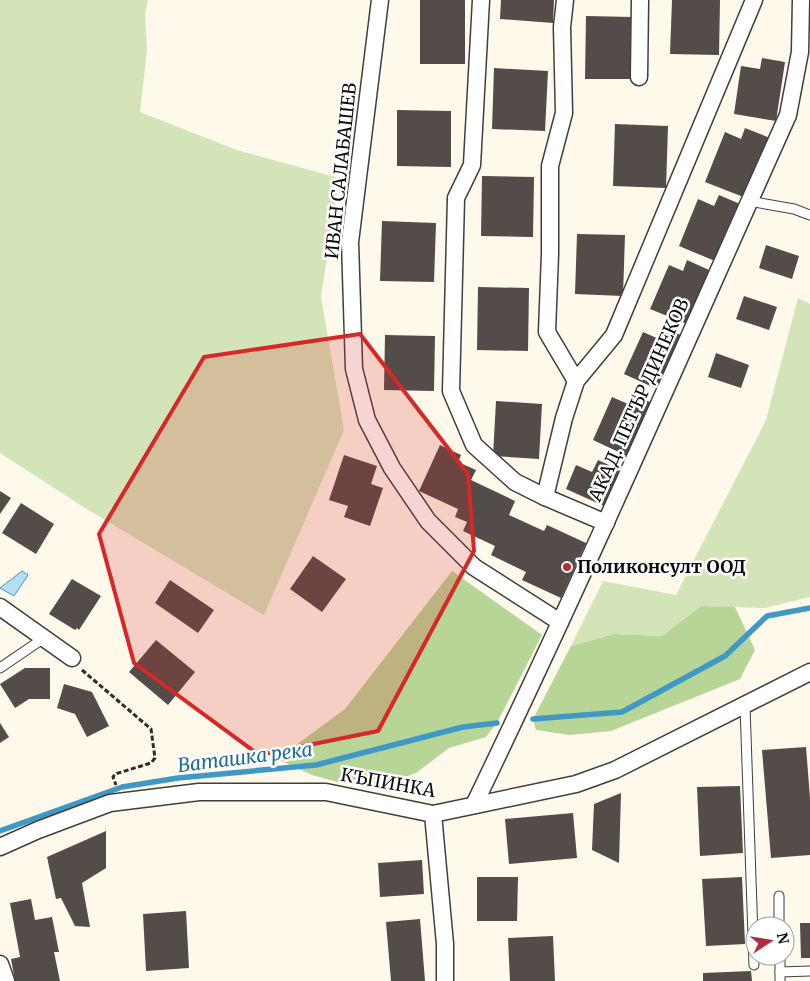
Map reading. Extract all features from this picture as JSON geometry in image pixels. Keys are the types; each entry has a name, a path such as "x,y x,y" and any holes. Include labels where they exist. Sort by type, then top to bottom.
{"street":[{"name":"ИВАН САЛАБАШЕВ","path":"380,0 350,242 354,368 367,420 392,468 428,521 474,567 560,622"},
{"path":"481,0 472,165 456,198 450,391 474,445 515,482 545,498 606,523"},
{"path":"565,0 562,27 564,112 550,166 550,254 547,332 576,381"},
{"path":"640,0 640,77"},
{"path":"545,498 564,418 576,381 614,335 754,0"},
{"name":"АКАД. ПЕТЪР ДИНЕКОВ","path":"474,805 606,523 788,115 800,52 801,0"},
{"path":"0,607 72,658"},
{"name":"КЪПИНКА","path":"0,847 38,830 110,803 199,792 326,792 433,814 576,784 615,770 810,672"},
{"path":"433,814 445,944 445,981"},
{"path":"0,964 6,981"}],"lane":[{"path":"749,201 794,209 810,215"},
{"path":"0,668 44,638"},
{"path":"745,706 752,916"},
{"path":"778,896 779,916"},
{"path":"780,977 810,971"}],"path":[{"path":"72,658 73,662 151,729 155,758 151,762 115,774 114,777"}],"highlighted area":[{"path":"360,334 468,474 474,551 378,731 259,755 134,663 99,534 204,357"}],"green space":[{"path":"0,0 148,0 145,15 147,50 140,112 237,150 339,178 321,297 344,430 264,615 85,508 0,453"},
{"path":"798,298 810,304 810,597 765,608 701,606 662,636 614,634 571,646 603,581 676,595 766,420"},
{"path":"452,571 542,635 497,723 486,737 449,748 416,773 380,786 341,783 312,775 277,759 345,709"},
{"path":"701,606 735,607 755,650 740,679 611,731 570,735 536,730 533,719 571,646 614,634 662,636"}],"water":[{"path":"22,571 28,575 14,596 0,588"}],"building":[{"path":"420,0 465,0 465,64 420,64"},
{"path":"501,0 554,0 553,23 500,19"},
{"path":"672,0 720,0 719,55 670,54"},
{"path":"586,16 632,17 631,79 585,79"},
{"path":"762,58 785,62 776,121 734,114 741,66 760,69"},
{"path":"494,68 548,71 545,131 492,129"},
{"path":"397,110 451,111 451,167 397,166"},
{"path":"615,124 668,126 666,188 613,186"},
{"path":"745,128 770,138 746,198 705,182 725,132 741,139"},
{"path":"482,176 534,177 533,237 481,236"},
{"path":"719,195 740,204 715,261 679,246 698,199 714,206"},
{"path":"382,221 436,223 434,282 380,281"},
{"path":"577,234 625,235 623,296 575,294"},
{"path":"766,245 799,256 792,279 759,268"},
{"path":"687,260 709,270 687,324 650,309 669,265 683,271"},
{"path":"478,287 529,288 528,351 477,350"},
{"path":"744,296 777,307 769,330 736,319"},
{"path":"664,328 681,335 657,389 624,374 643,332 659,339"},
{"path":"385,335 435,336 434,391 384,390"},
{"path":"716,353 749,365 741,388 708,377"},
{"path":"632,394 652,403 627,456 593,440 612,397 628,404"},
{"path":"496,401 542,404 539,459 493,456"},
{"path":"440,445 461,455 458,462 476,470 471,480 515,501 509,515 544,531 547,525 586,543 561,598 522,580 526,572 491,555 495,546 463,531 467,522 455,517 458,509 419,491"},
{"path":"344,455 377,466 371,484 383,488 370,526 344,517 348,506 329,500"},
{"path":"598,460 620,470 604,506 566,489 576,465 592,472"},
{"path":"0,491 11,498 0,514"},
{"path":"21,503 54,524 36,554 2,533"},
{"path":"313,556 346,579 322,612 290,589"},
{"path":"72,579 101,596 79,630 77,628 75,630 49,614"},
{"path":"170,580 214,610 198,633 155,603"},
{"path":"156,640 195,672 168,705 129,672"},
{"path":"25,668 50,668 50,699 29,699 15,708 0,684"},
{"path":"64,684 92,692 109,726 87,737 75,714 57,708"},
{"path":"0,723 9,737 0,743"},
{"path":"806,747 810,798 810,855 771,858 762,750"},
{"path":"740,786 743,853 700,856 697,787"},
{"path":"621,793 619,863 592,850 594,804"},
{"path":"573,813 577,858 509,864 505,819"},
{"path":"106,831 106,868 82,883 90,927 75,926 61,898 56,899 47,857"},
{"path":"422,860 424,894 380,897 378,863"},
{"path":"477,877 518,877 517,921 477,921"},
{"path":"742,877 745,944 706,946 702,879"},
{"path":"31,899 35,920 52,917 59,952 54,952 60,981 15,981 11,959 20,957 10,903"},
{"path":"186,911 189,968 146,971 143,914"},
{"path":"420,919 425,981 391,981 386,922"},
{"path":"800,923 810,923 810,958 801,958"},
{"path":"553,936 555,981 510,981 508,938"},
{"path":"751,971 752,981 703,981 703,973"}],"waterway":[{"name":"Ваташка река","path":"533,719 622,712 725,656 767,616 810,608"},
{"name":"Ваташка река","path":"0,831 122,787 178,778 316,765 463,727 497,723"}],"place":[{"name":"Поликонсулт ООД","path":"567,567"}]}
